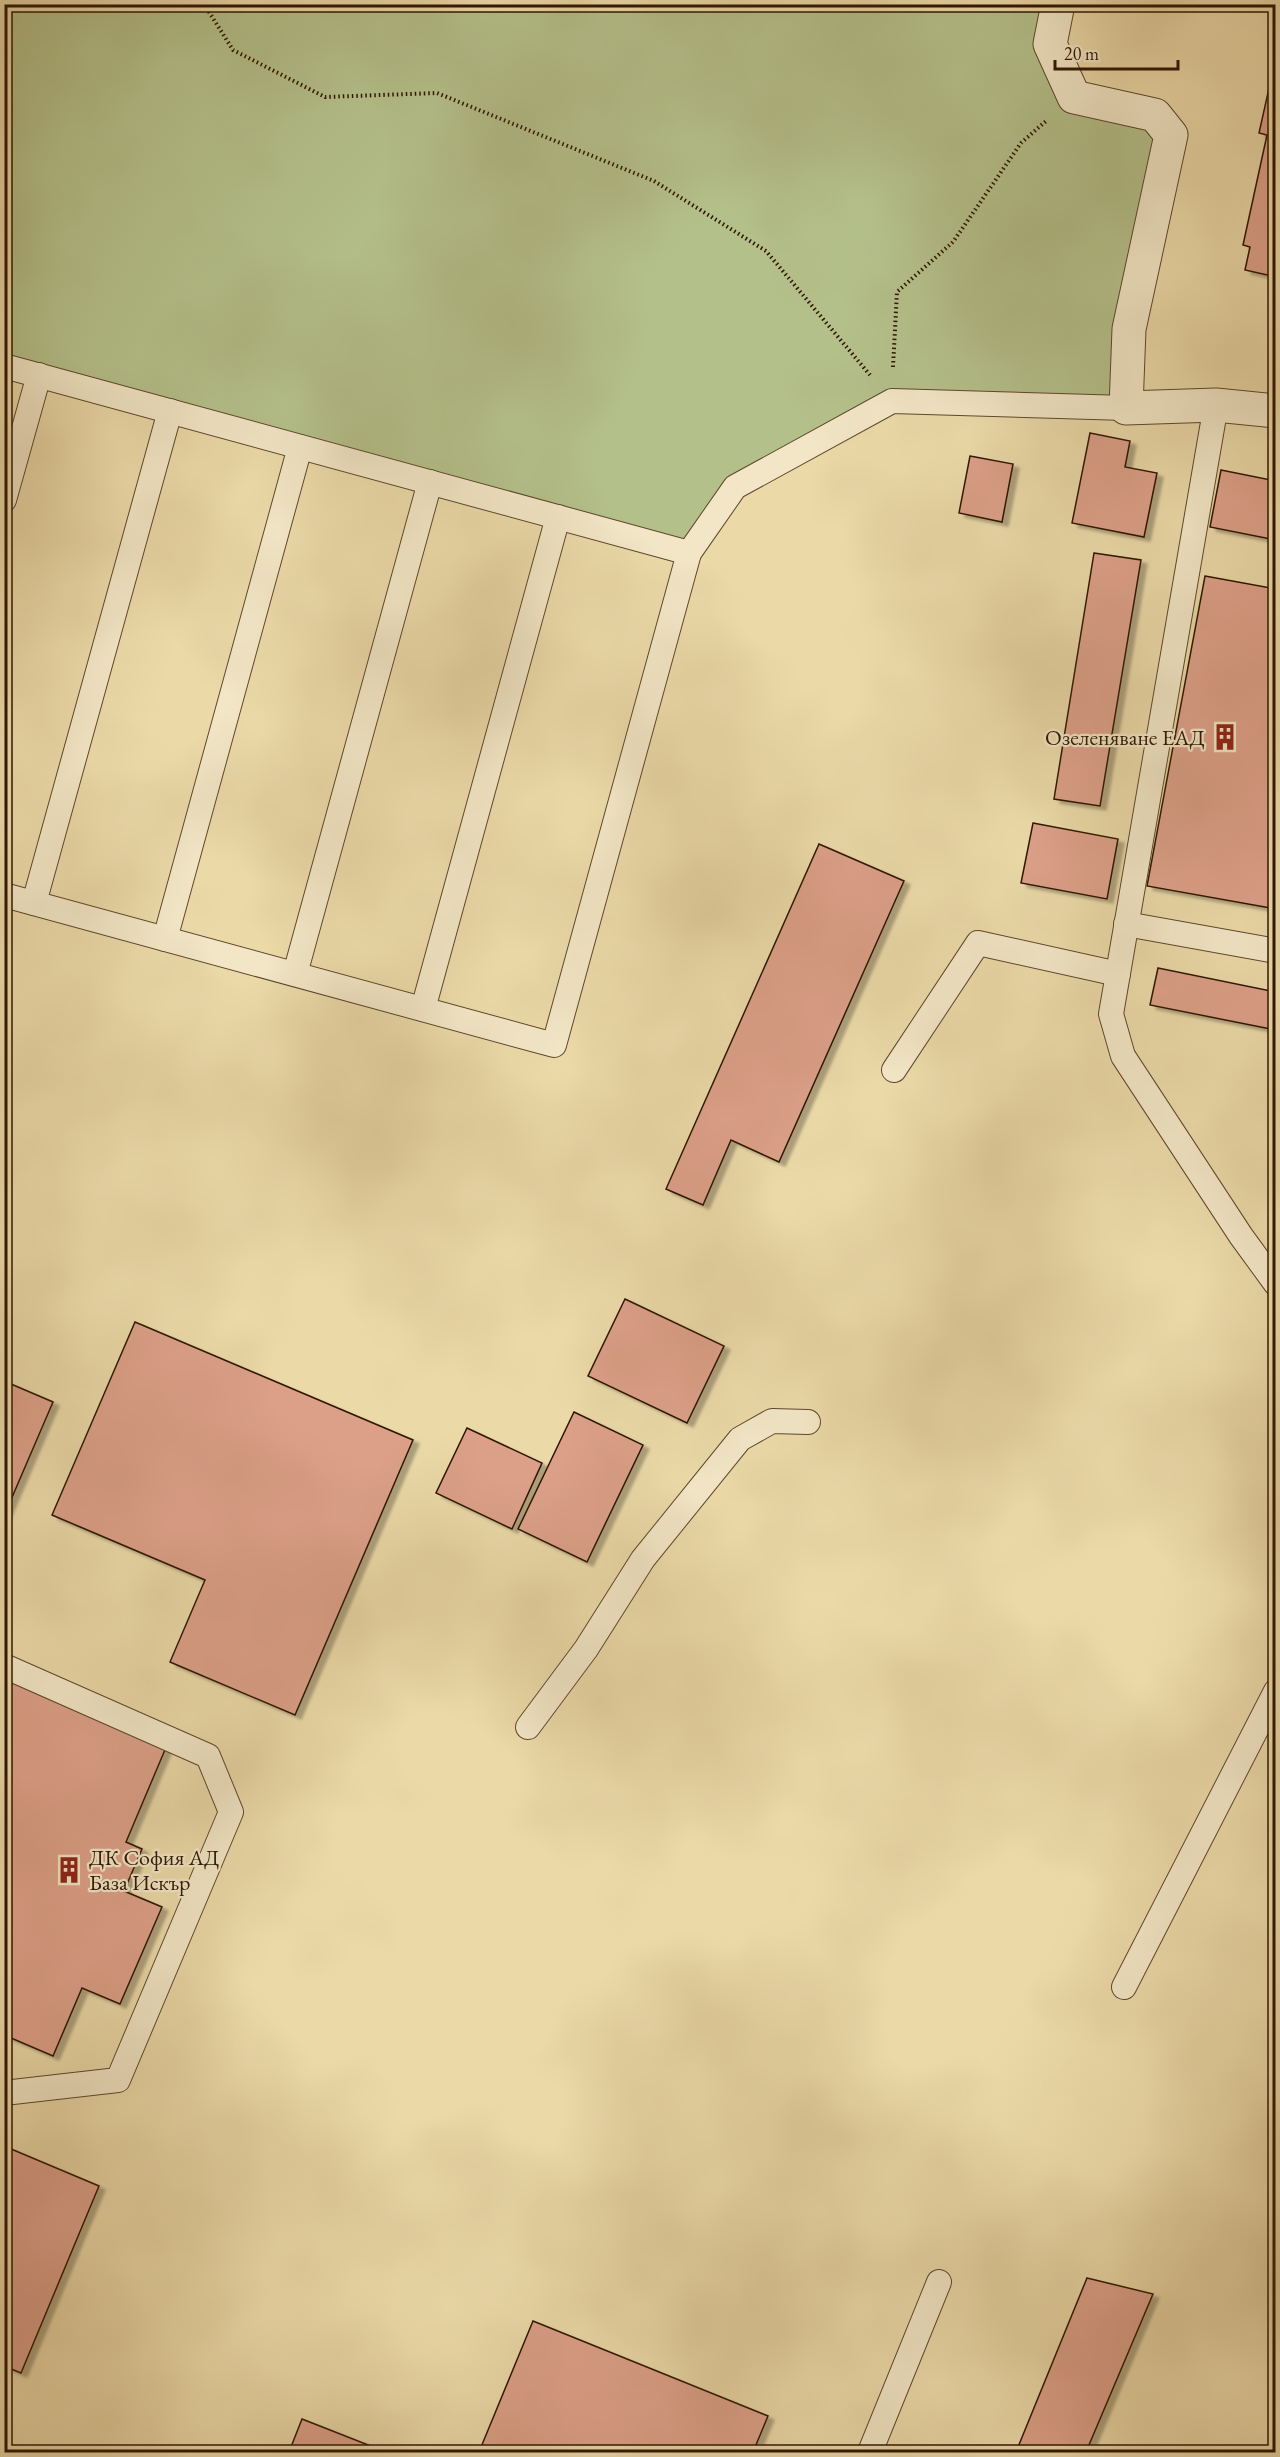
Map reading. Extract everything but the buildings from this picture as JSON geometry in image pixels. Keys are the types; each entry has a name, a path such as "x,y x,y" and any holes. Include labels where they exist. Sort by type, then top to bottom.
{"street":[{"path":"1058,4 1050,44 1074,97 1155,115 1171,135 1130,329 1126,408 1216,405 1275,411"}],"lane":[{"path":"4,366 689,553"},
{"path":"4,500 39,375"},
{"path":"4,895 554,1046 689,553 735,487 892,401 1126,408"},
{"path":"1216,405 1111,1014 1123,1056 1275,1284"},
{"path":"34,903 170,411"},
{"path":"165,939 300,447"},
{"path":"295,974 430,482"},
{"path":"423,1009 558,517"},
{"path":"1126,924 1275,951"},
{"path":"894,1070 978,943 1118,974"},
{"path":"528,1727 586,1649 643,1559 740,1439 772,1421 808,1422"},
{"path":"4,1666 208,1756 231,1812 118,2080 4,2092"},
{"path":"1124,1987 1275,1691"},
{"path":"870,2452 939,2282"}],"path":[{"path":"204,4 233,50 324,97 437,93 654,181 766,251 892,401"},
{"path":"892,401 897,292 953,242 1021,143 1074,97"}],"green space":[{"path":"4,5 1058,5 1073,96 1171,135 1126,408 892,401 735,487 689,553 5,366"}],"place":[{"name":"Озеленяване ЕАД","path":"1225,737"},
{"name":"ДК София АД База Искър","path":"69,1870"}]}
